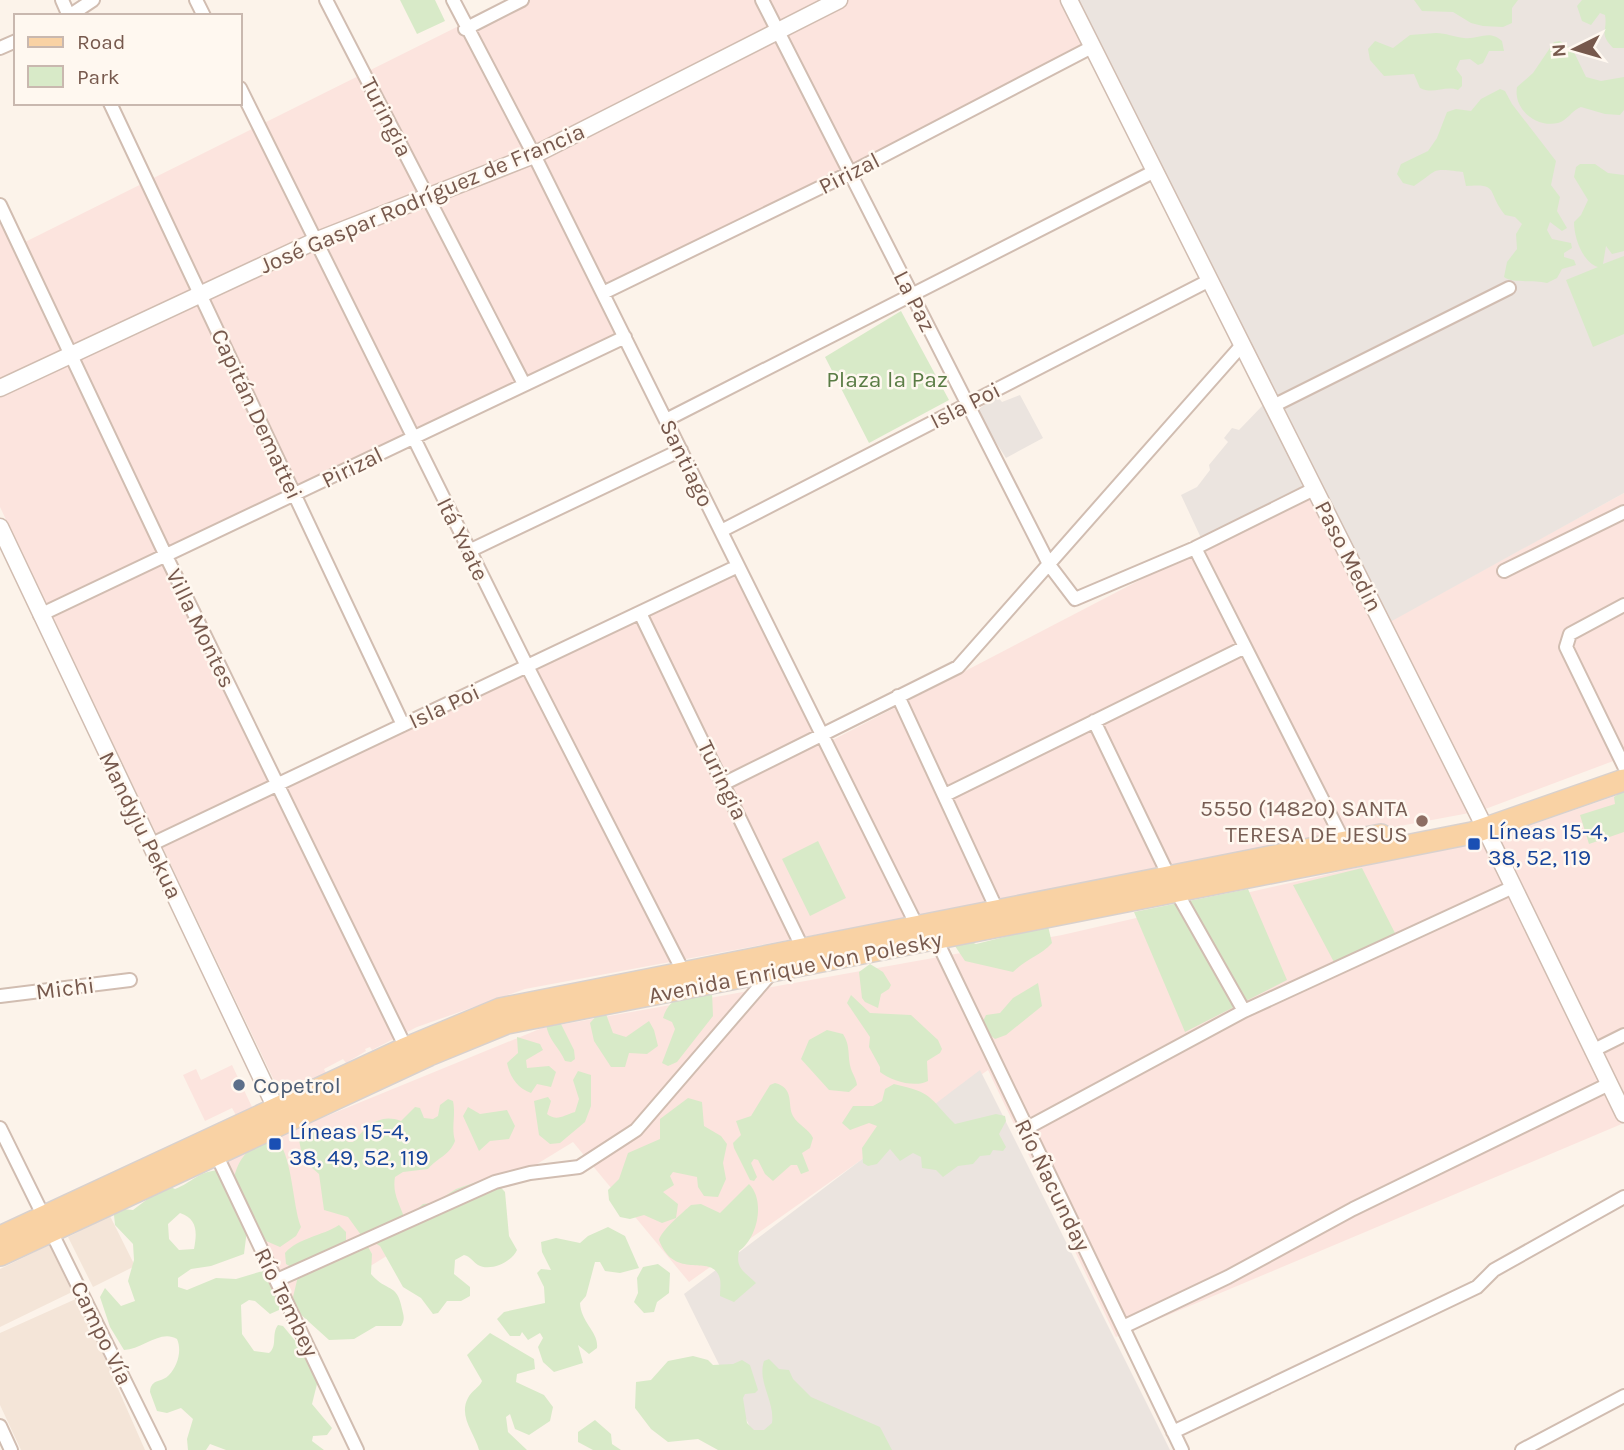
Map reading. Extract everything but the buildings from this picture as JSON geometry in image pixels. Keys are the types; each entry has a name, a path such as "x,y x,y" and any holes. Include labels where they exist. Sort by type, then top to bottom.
{"main road":[{"name":"Avenida Enrique Von Polesky","path":"1482,823 1624,765"},
{"name":"Avenida Enrique Von Polesky","path":"0,1255 48,1223 279,1115 407,1048 500,1009 687,979 774,971 927,934 1482,823 1624,780"},
{"name":"Avenida Enrique Von Polesky","path":"0,1237 48,1223 216,1154 279,1115 507,1023 803,949 927,934 998,912 1174,883"}],"street":[{"path":"72,14 93,0"},
{"name":"Turingia","path":"326,0 524,384"},
{"name":"Santiago","path":"453,0 465,29 534,155 822,734 927,934"},
{"path":"465,29 522,0"},
{"name":"La Paz","path":"762,0 1050,565 1076,599 1195,548"},
{"name":"José Gaspar Rodríguez de Francia","path":"0,388 72,357 315,241 534,155 839,0"},
{"name":"Paso Medin","path":"1069,0 1482,823 1511,888 1624,1114"},
{"name":"Pirizal","path":"603,293 850,173 1093,47"},
{"name":"Itá Yvate","path":"242,92 469,551 687,979"},
{"name":"Capitán Demattei","path":"111,105 403,725"},
{"path":"666,420 1155,172"},
{"name":"Villa Montes","path":"0,205 166,556 407,1048"},
{"name":"Isla Poi","path":"721,531 1210,280"},
{"path":"1273,406 1509,288"},
{"name":"Pirizal","path":"40,615 625,337"},
{"path":"725,783 958,667 1242,345"},
{"path":"469,551 681,450"},
{"path":"1314,489 1195,548 1243,648 1348,849"},
{"path":"1504,571 1624,512"},
{"name":"Mandyju Pekua","path":"0,527 279,1115"},
{"name":"Isla Poi","path":"150,845 738,566"},
{"path":"1624,605 1570,634 1566,647 1624,765"},
{"name":"Turingia","path":"640,613 725,783 803,949"},
{"path":"945,795 1243,648"},
{"path":"898,696 998,912"},
{"path":"1094,721 1174,883 1244,1011"},
{"path":"1025,1129 1244,1011 1511,888"},
{"name":"Río Ñacunday","path":"927,934 1182,1450"},
{"path":"276,1280 495,1182 530,1173 579,1167 636,1130 774,971"},
{"name":"Michi","path":"0,996 130,980"},
{"path":"1592,1051 1624,1035"},
{"path":"1123,1327 1228,1277 1353,1209 1609,1084"},
{"name":"Campo Vía","path":"0,1128 159,1450"},
{"name":"Río Tembey","path":"216,1154 357,1450"},
{"path":"1173,1432 1477,1287 1494,1269 1624,1197"},
{"path":"1522,1450 1624,1396"},
{"path":"0,1426 11,1450"}],"shaded area":[{"path":"511,0 1067,0 1091,48 612,297 630,335 170,562 278,790 745,565 827,743 1313,490 1381,626 1624,493 1624,757 1480,811 525,989 417,1027 372,1050 370,1047 365,1049 366,1051 346,1063 343,1059 324,1069 327,1075 307,1085 304,1080 280,1093 0,507 0,205 19,245"},
{"path":"1069,0 1624,0 1624,493 1381,627"},
{"path":"1020,395 1043,438 1006,458 976,411 997,396 1002,402"},
{"path":"1265,403 1305,487 1201,538 1181,495 1197,487 1210,470 1209,465 1228,442 1224,438 1232,428 1239,430"},
{"path":"1624,793 1624,1123 1116,1337 988,1070 689,1282 573,1142 287,1317 217,1161 542,1028 1062,935 1504,834"},
{"path":"232,1065 253,1109 237,1117 232,1108 205,1121 183,1075 196,1069 201,1080"},
{"path":"980,1070 1170,1450 725,1450 755,1437 684,1294"},
{"path":"110,1216 135,1266 93,1287 68,1237"},
{"path":"49,1245 72,1292 0,1327 0,1269"},
{"path":"78,1298 145,1450 21,1450 0,1405 0,1333"}],"green space":[{"path":"400,0 435,0 445,21 417,34"},
{"path":"1414,0 1518,0 1512,8 1512,23 1503,27 1471,23 1453,12 1422,11"},
{"path":"1582,0 1624,0 1624,48 1613,48 1606,38 1605,15 1600,13 1591,25 1582,21 1577,6"},
{"path":"1436,33 1464,38 1493,36 1502,41 1504,51 1489,51 1483,63 1478,65 1470,59 1460,60 1456,69 1462,77 1462,86 1458,90 1425,90 1420,88 1414,74 1384,76 1370,60 1368,49 1375,41 1393,48 1410,35"},
{"path":"1560,41 1573,50 1586,77 1601,81 1624,77 1624,110 1620,115 1581,107 1561,122 1550,124 1534,120 1522,109 1517,87 1533,73 1554,42"},
{"path":"1500,89 1505,91 1556,161 1551,185 1560,197 1557,211 1567,228 1562,231 1550,222 1547,230 1552,239 1571,243 1572,248 1564,253 1564,257 1574,260 1576,265 1562,269 1557,278 1547,283 1504,277 1507,262 1517,249 1516,234 1522,224 1515,217 1505,215 1491,190 1484,186 1466,186 1463,172 1436,171 1414,186 1403,183 1397,174 1401,164 1428,151 1437,138 1447,112 1456,109 1471,111 1481,99"},
{"path":"1580,164 1595,164 1608,173 1624,175 1624,251 1612,254 1606,246 1603,264 1624,256 1624,334 1593,347 1566,280 1598,267 1583,255 1576,235 1574,222 1581,215 1588,200 1574,177 1576,167"},
{"name":"Plaza la Paz","path":"901,311 949,400 869,443 825,357"},
{"path":"1624,790 1624,832 1589,844 1580,815 1615,804 1614,797"},
{"path":"818,841 846,898 810,916 782,859"},
{"path":"1362,868 1396,935 1335,964 1293,885"},
{"path":"1248,889 1287,980 1185,1032 1134,912"},
{"path":"1048,926 1052,943 1013,972 965,961 955,946 969,941 976,944"},
{"path":"870,964 883,972 891,985 881,994 878,1008 862,998 859,972"},
{"path":"1038,983 1042,1006 1006,1035 995,1039 980,1027 986,1015 1000,1013 1013,998"},
{"path":"712,992 713,1016 677,1062 668,1066 662,1063 675,1029 672,1022 663,1018 666,1010 682,997"},
{"path":"851,995 870,1013 911,1015 938,1040 942,1049 927,1061 928,1081 917,1084 903,1082 880,1072 869,1047 870,1037 847,1003"},
{"path":"598,1014 606,1014 613,1033 626,1037 649,1021 658,1046 647,1054 629,1053 625,1067 611,1067 594,1041 590,1023"},
{"path":"558,1018 574,1050 575,1059 571,1062 565,1061 547,1030 546,1024"},
{"path":"827,1030 843,1034 847,1043 857,1085 849,1092 829,1090 801,1059 809,1040"},
{"path":"517,1037 540,1044 543,1050 526,1060 527,1068 549,1066 556,1072 551,1087 537,1084 531,1093 515,1081 507,1063 518,1053"},
{"path":"578,1071 591,1075 591,1106 585,1122 560,1143 550,1144 539,1135 534,1101 548,1097 551,1101 547,1114 554,1117 575,1112 579,1099 573,1080"},
{"path":"775,1083 788,1093 793,1116 813,1138 810,1148 802,1153 809,1171 801,1174 797,1165 791,1165 773,1181 765,1174 758,1160 754,1159 751,1163 757,1177 754,1181 750,1180 734,1148 733,1143 741,1135 736,1121 751,1116 770,1085"},
{"path":"894,1084 924,1093 955,1124 996,1114 1005,1116 1006,1121 999,1134 1006,1147 1003,1151 993,1150 990,1155 980,1156 973,1164 958,1166 943,1177 936,1170 922,1168 921,1157 913,1153 900,1161 890,1149 877,1164 868,1166 863,1163 862,1148 877,1126 869,1123 850,1130 842,1123 853,1106 873,1106 882,1101 885,1089"},
{"path":"688,1098 702,1102 704,1126 721,1136 727,1144 723,1163 726,1179 718,1197 704,1196 698,1187 697,1177 673,1172 670,1176 674,1185 663,1192 678,1204 676,1218 662,1223 644,1215 630,1219 620,1217 609,1200 608,1190 619,1179 628,1153 660,1139 660,1119"},
{"path":"448,1099 453,1101 454,1106 453,1146 428,1169 403,1172 395,1177 396,1194 405,1220 423,1204 434,1203 456,1189 491,1177 505,1192 509,1236 517,1250 500,1265 488,1267 478,1265 464,1255 455,1260 454,1274 470,1287 470,1296 461,1301 447,1301 438,1313 433,1314 421,1298 403,1287 380,1246 361,1235 348,1217 324,1210 319,1174 303,1160 299,1140 302,1129 311,1126 320,1137 341,1136 348,1142 353,1142 374,1122 386,1119 401,1121 415,1107 420,1108 424,1118 433,1119 438,1116 440,1105"},
{"path":"468,1107 480,1114 507,1110 515,1126 509,1139 490,1141 479,1151 463,1116"},
{"path":"274,1136 289,1166 301,1227 296,1236 280,1247 266,1241 233,1181 247,1152"},
{"path":"217,1170 247,1230 244,1254 211,1266 191,1269 178,1278 178,1287 187,1290 216,1278 236,1279 266,1270 281,1295 279,1310 270,1314 255,1301 249,1300 241,1305 242,1334 254,1351 269,1353 273,1347 276,1328 278,1325 283,1326 316,1366 318,1380 312,1404 332,1428 327,1435 313,1436 312,1441 324,1450 226,1450 210,1444 206,1450 188,1450 187,1439 193,1419 181,1408 167,1413 157,1411 150,1392 152,1385 166,1377 175,1367 179,1353 177,1339 164,1336 124,1350 110,1327 100,1297 105,1288 121,1306 135,1301 128,1281 134,1260 133,1244 115,1225 114,1215 122,1209 133,1210 166,1185 175,1189","holes":["180,1213 195,1227 194,1249 179,1250 169,1239 168,1224"]},
{"path":"749,1184 757,1200 757,1219 751,1238 739,1251 738,1262 742,1270 756,1283 734,1302 720,1296 720,1279 716,1271 710,1267 683,1264 674,1260 666,1253 659,1240 668,1227 691,1205 701,1204 720,1213"},
{"path":"339,1225 346,1232 346,1246 367,1245 372,1254 371,1274 394,1291 400,1301 404,1318 401,1326 376,1326 354,1339 329,1340 298,1312 293,1297 299,1272 286,1264 285,1253 303,1240"},
{"path":"608,1227 625,1236 639,1268 620,1273 605,1271 600,1262 595,1262 586,1296 580,1303 583,1316 597,1342 597,1348 589,1354 578,1345 583,1363 554,1372 543,1362 538,1347 543,1338 540,1333 528,1340 522,1332 520,1336 510,1336 497,1319 504,1312 545,1303 544,1287 537,1273 541,1269 551,1270 542,1252 541,1242 556,1238 580,1243 588,1236"},
{"path":"658,1264 670,1273 669,1293 657,1302 654,1312 644,1313 634,1302 638,1293 637,1278 643,1267"},
{"path":"490,1333 534,1359 535,1369 517,1374 516,1382 544,1395 553,1407 550,1421 529,1435 515,1429 510,1414 506,1417 508,1432 527,1450 479,1450 466,1418 465,1405 468,1398 482,1381 467,1355"},
{"path":"693,1356 708,1360 713,1365 733,1364 742,1360 750,1365 758,1390 745,1394 743,1398 747,1423 754,1430 764,1430 772,1423 762,1369 764,1361 769,1359 779,1369 789,1370 793,1379 811,1397 880,1427 892,1450 718,1450 698,1439 668,1442 651,1429 635,1408 636,1382 651,1380 668,1361"},
{"path":"595,1420 611,1434 612,1444 621,1450 593,1450 578,1442 578,1432"}],"place":[{"name":"5550 (14820) SANTA TERESA DE JESUS","path":"1422,821"},
{"name":"Líneas 15-4, 38, 52, 119","path":"1474,844"},
{"name":"Copetrol","path":"239,1085"},
{"name":"Líneas 15-4, 38, 49, 52, 119","path":"275,1144"}]}
